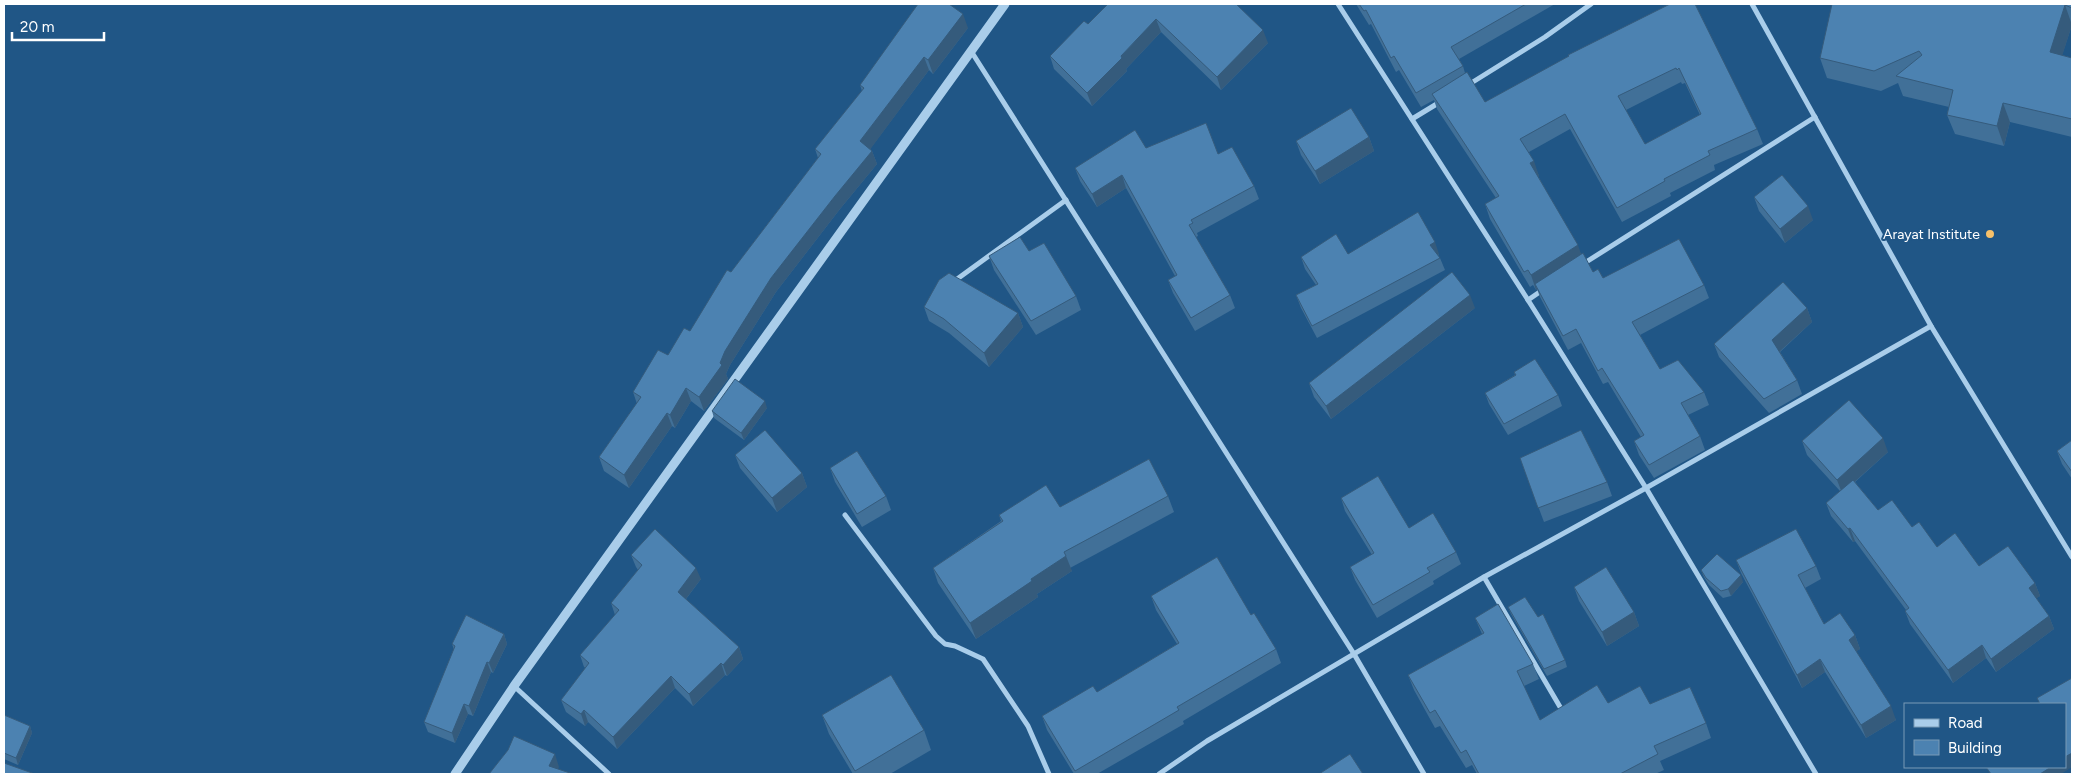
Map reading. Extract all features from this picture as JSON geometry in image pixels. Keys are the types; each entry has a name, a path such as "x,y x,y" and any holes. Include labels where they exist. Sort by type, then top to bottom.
{"street":[{"path":"455,774 514,686 1005,4"},
{"path":"1338,4 1646,488 1816,774"},
{"path":"1462,88 1545,37 1590,4"},
{"path":"1752,4 1931,326 2072,557"},
{"path":"971,51 1354,654 1424,774"},
{"path":"1412,119 1445,99"},
{"path":"1578,268 1815,117"},
{"path":"946,287 1066,200"},
{"path":"1528,300 1553,284"},
{"path":"1159,774 1206,741 1484,576 1646,488 1931,326"},
{"path":"845,515 936,636 945,644 955,646 983,660 1028,726 1049,774"},
{"path":"1484,576 1565,716"},
{"path":"514,686 608,774"}],"building":[{"path":"918,4 949,4 963,14 928,60 924,57 860,141 872,151 771,278 725,351 720,363 722,365 699,397 686,388 670,415 667,413 624,475 599,457 641,397 633,392 658,350 668,355 684,328 690,331 727,270 731,272 821,154 815,149 864,88 860,85"},
{"path":"1108,4 1236,4 1263,30 1217,77 1156,19 1121,56 1122,58 1087,93 1050,56 1084,21 1088,24"},
{"path":"1359,4 1526,4 1451,47 1463,66 1416,93 1394,56 1391,58 1366,10 1364,11"},
{"path":"1670,4 1695,4 1757,129 1708,151 1710,155 1664,179 1665,181 1617,208 1565,114 1520,139 1534,161 1530,163 1578,245 1531,275 1528,270 1524,272 1485,204 1499,196 1432,94 1467,72 1485,102 1568,55","holes":["1676,68 1677,70 1679,68 1701,114 1645,144 1618,96"]},
{"path":"1832,4 2072,4 2072,8 2065,5 2050,52 2072,58 2072,119 2003,103 1997,126 1947,115 1953,90 1896,76 1922,55 1919,51 1874,71 1820,58"},
{"path":"1351,108 1369,137 1315,171 1296,141"},
{"path":"1206,123 1218,154 1232,147 1254,186 1191,220 1193,223 1189,225 1230,295 1191,318 1168,280 1177,275 1122,175 1092,194 1075,168 1135,130 1146,148"},
{"path":"1782,175 1808,206 1780,229 1754,197"},
{"path":"1418,212 1435,242 1430,245 1440,258 1312,326 1296,295 1318,284 1301,257 1336,234 1348,254"},
{"path":"1020,237 1029,251 1044,243 1076,296 1031,321 989,256"},
{"path":"1679,239 1704,285 1632,322 1660,369 1678,360 1704,392 1681,403 1700,436 1649,465 1634,441 1644,435 1602,368 1598,371 1576,329 1563,336 1535,284 1583,253 1593,272 1598,269 1603,278"},
{"path":"1452,272 1470,295 1326,406 1309,383"},
{"path":"949,273 1018,313 984,353 944,319 924,307 939,280"},
{"path":"1783,282 1807,308 1772,340 1797,380 1764,399 1714,344"},
{"path":"1535,359 1558,395 1504,424 1485,393 1516,375 1514,372"},
{"path":"735,379 765,401 741,433 712,411"},
{"path":"1849,400 1883,438 1837,480 1802,441"},
{"path":"765,430 802,473 772,498 735,455"},
{"path":"1581,430 1607,482 1538,508 1520,458"},
{"path":"2072,440 2072,472 2057,451"},
{"path":"857,451 886,496 857,514 830,468"},
{"path":"1149,459 1168,496 1064,552 1066,556 970,623 933,568 1003,521 999,515 1046,485 1060,507"},
{"path":"1378,476 1409,528 1433,513 1456,552 1427,568 1430,572 1373,605 1350,567 1374,553 1341,498"},
{"path":"1853,480 1878,510 1892,500 1912,527 1919,522 1937,547 1955,533 1979,566 2008,546 2035,583 2029,588 2049,616 1991,659 1982,645 1948,670 1905,611 1909,608 1850,528 1848,529 1826,503"},
{"path":"655,529 696,568 678,592 739,647 723,665 721,663 689,694 671,676 613,737 584,710 581,714 561,700 589,663 580,655 619,610 611,603 642,565 631,555"},
{"path":"1796,529 1816,566 1798,575 1824,624 1840,613 1855,635 1849,640 1891,706 1861,725 1820,659 1797,675 1736,560"},
{"path":"1717,554 1741,575 1728,589 1721,591 1706,578 1701,570"},
{"path":"1217,557 1251,615 1254,613 1276,649 1177,707 1179,710 1075,771 1042,716 1093,686 1097,692 1179,643 1151,596"},
{"path":"1606,567 1634,612 1602,632 1574,587"},
{"path":"1525,597 1538,617 1543,614 1565,660 1544,669 1508,607"},
{"path":"1498,604 1533,664 1517,671 1540,720 1597,685 1608,703 1640,686 1650,704 1690,687 1706,723 1654,746 1658,754 1620,774 1479,774 1466,750 1461,753 1435,710 1430,713 1408,675 1484,633 1475,618"},
{"path":"466,615 504,634 489,663 487,662 469,706 464,704 452,733 424,722 455,646 452,644"},
{"path":"891,675 924,730 855,771 822,715"},
{"path":"2072,678 2072,753 2066,756 2066,703 2040,703 2037,698"},
{"path":"4,715 30,726 16,758 4,753"},
{"path":"514,736 555,754 549,766 573,774 489,774 508,750"},
{"path":"1350,754 1363,774 1319,774"},
{"path":"4,763 35,774 4,774"},
{"path":"1987,768 2049,768 2040,774 1991,774"}],"place":[{"name":"Arayat Institute","path":"1990,234"}]}
